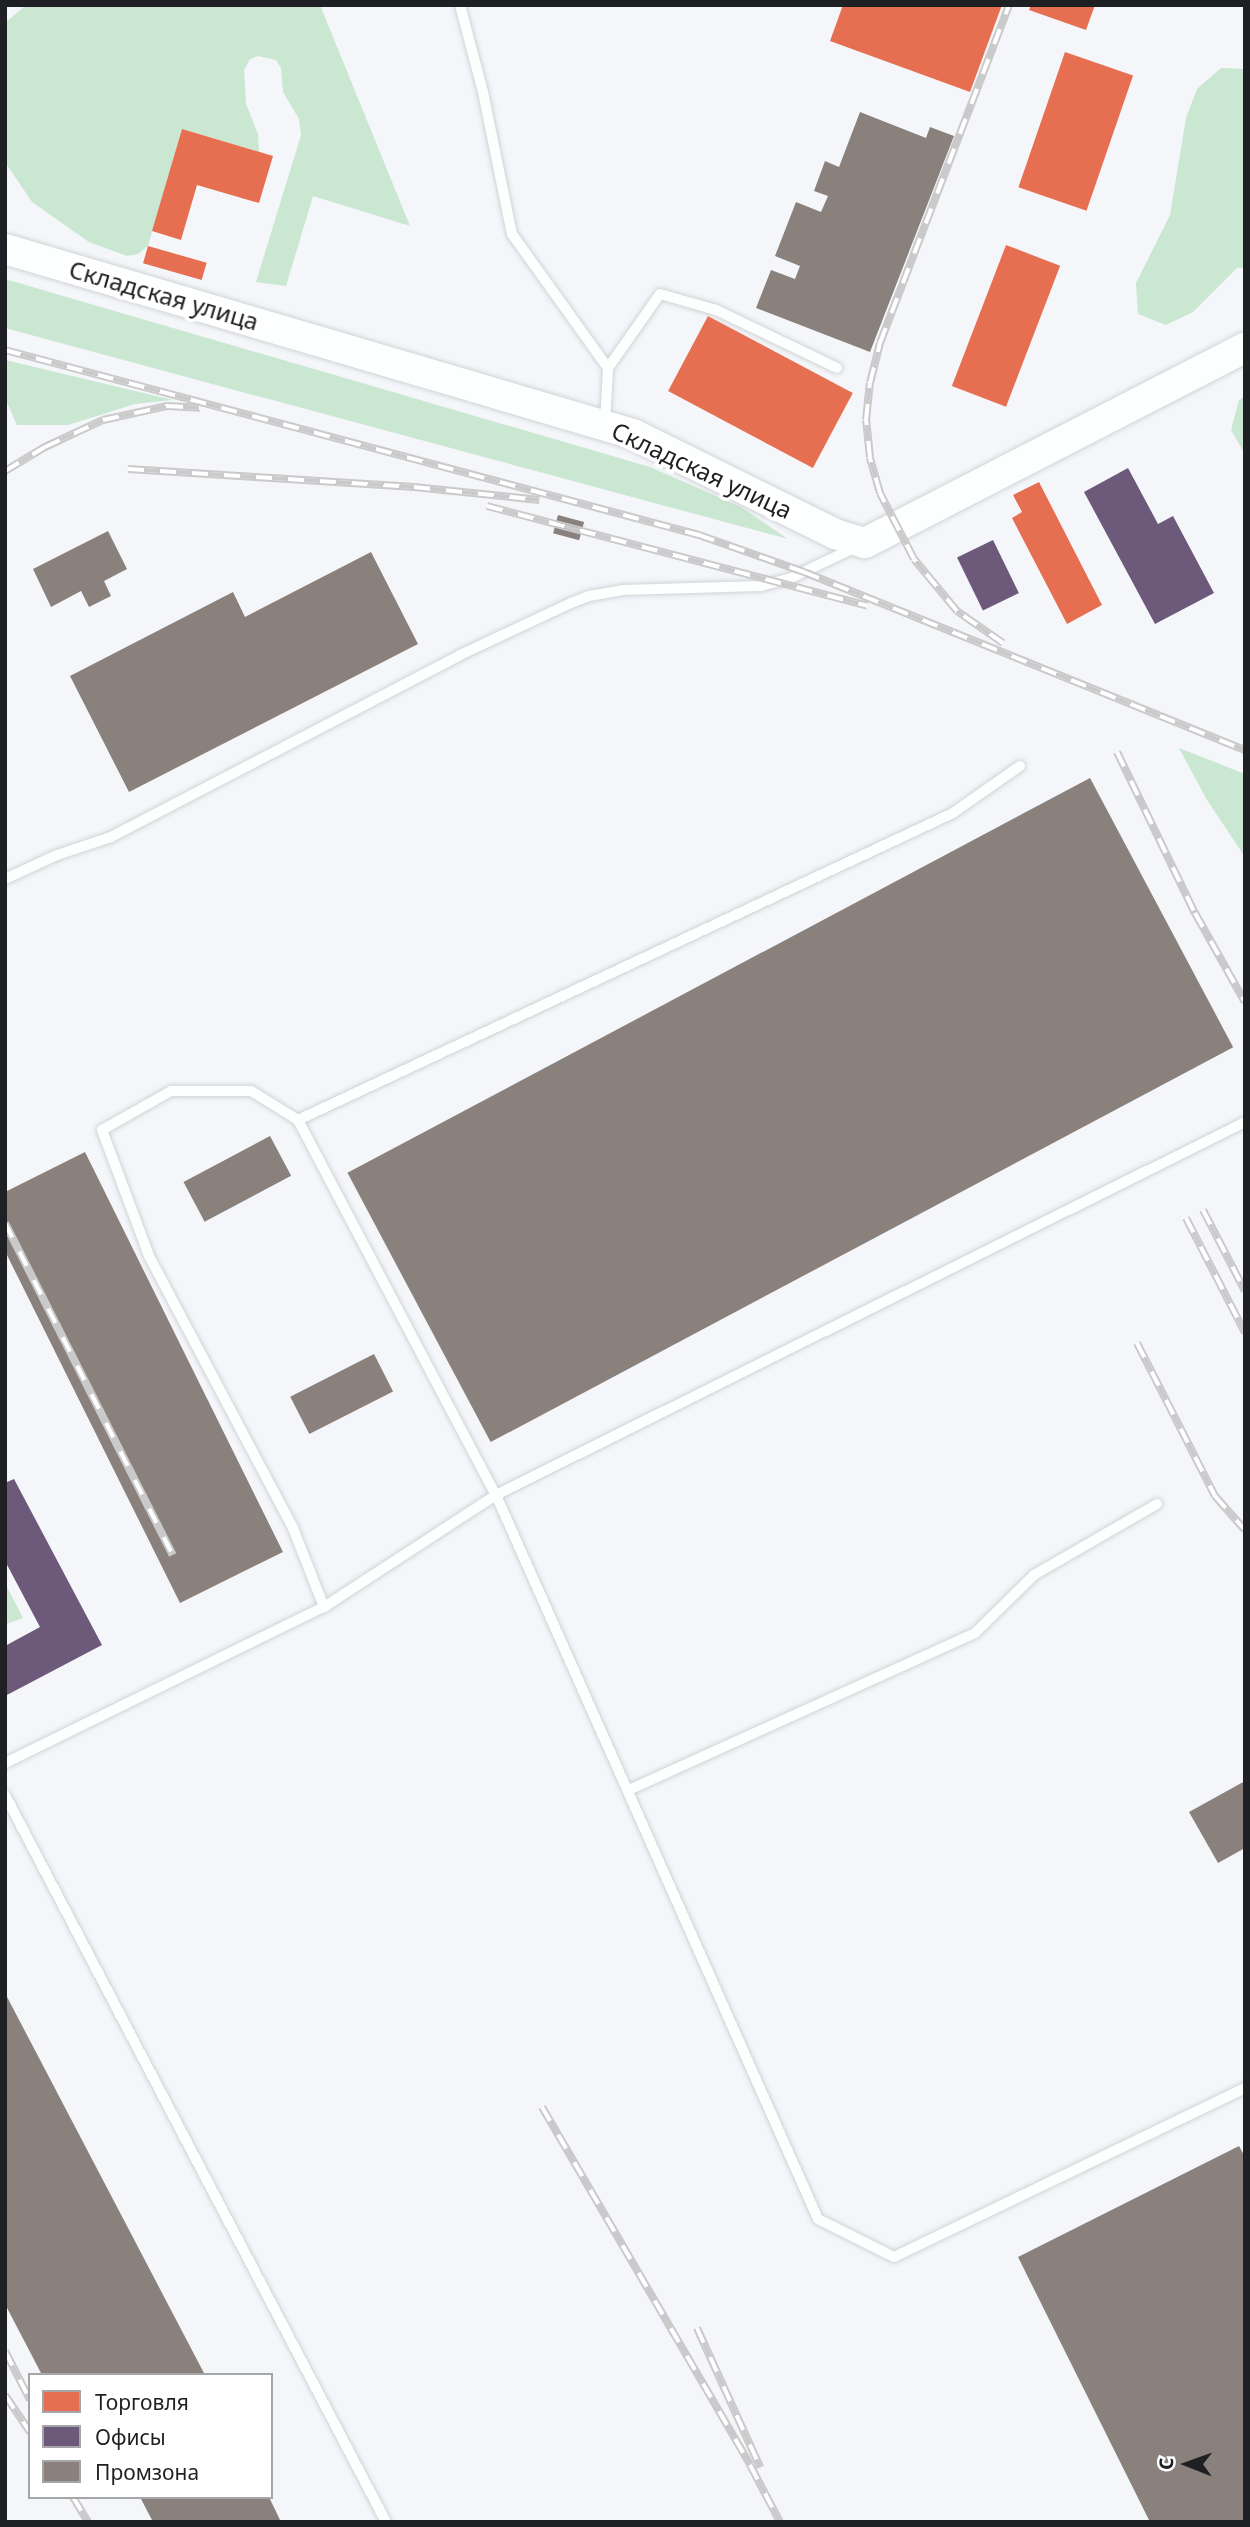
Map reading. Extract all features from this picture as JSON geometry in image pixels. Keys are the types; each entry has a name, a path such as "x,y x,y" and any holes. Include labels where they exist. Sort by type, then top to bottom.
{"street":[{"name":"Складская улица","path":"5,249 605,424 633,434 835,534 865,543"},
{"path":"865,543 1245,348"}],"lane":[{"path":"460,5 483,92 512,234 608,368"},
{"path":"605,424 608,368 660,294 716,310 837,368"},
{"path":"5,879 57,855 111,836 460,655 589,596 622,590 761,586 797,575 865,543"},
{"path":"298,1120 953,813 1020,766"},
{"path":"324,1607 293,1528 149,1256 102,1130 171,1091 251,1091 298,1120 496,1495 818,2218 894,2258 1245,2088"},
{"path":"5,1763 324,1607 496,1495 1245,1122"},
{"path":"629,1790 975,1633 1034,1575 1157,1504"},
{"path":"5,1795 386,2522"}],"green space":[{"path":"26,5 320,5 410,226 313,196 286,286 256,282 301,135 299,119 283,92 281,68 276,60 258,56 250,59 244,70 246,104 258,134 259,152 182,129 148,246 138,254 127,256 89,242 32,202 5,162 5,23"},
{"path":"1221,68 1245,69 1245,268 1237,268 1193,312 1166,325 1138,314 1136,283 1170,215 1186,118 1197,89"},
{"path":"5,279 650,467 741,507 788,539 5,328"},
{"path":"5,360 173,400 135,404 68,425 17,425 5,398"},
{"path":"1245,396 1245,454 1231,430 1239,400"},
{"path":"1179,748 1245,774 1245,857 1207,800"},
{"path":"5,1583 23,1618 6,1624 5,1623"}],"building: Торговля":[{"path":"843,5 1002,5 970,92 830,41"},
{"path":"1031,5 1095,5 1086,30 1029,10"},
{"path":"1065,52 1133,75 1087,211 1018,187"},
{"path":"182,129 273,156 259,203 197,185 181,240 152,231"},
{"path":"1006,245 1060,266 1006,407 952,386"},
{"path":"148,246 207,263 202,280 143,263"},
{"path":"708,316 853,393 813,468 668,391"},
{"path":"1039,482 1102,605 1067,624 1012,518 1022,512 1013,495"}],"building: Офисы":[{"path":"1128,468 1158,524 1173,516 1214,593 1155,624 1084,492"},
{"path":"993,540 1019,593 983,611 957,558"},
{"path":"14,1479 102,1645 5,1696 5,1646 40,1627 5,1561 5,1483"}],"building: Промзона":[{"path":"860,112 926,138 930,127 954,136 870,352 756,308 771,270 795,279 800,266 775,256 796,202 821,212 828,196 814,191 825,161 839,167"},
{"path":"558,515 584,522 579,540 553,533"},
{"path":"108,531 127,569 104,581 111,596 89,607 81,591 51,607 33,569"},
{"path":"371,552 418,644 129,792 70,676 233,592 245,617"},
{"path":"1090,778 1233,1047 491,1442 347,1173"},
{"path":"270,1136 291,1176 205,1222 183,1182"},
{"path":"85,1152 283,1552 180,1603 5,1251 5,1192"},
{"path":"374,1354 393,1391 309,1434 290,1397"},
{"path":"1245,1781 1245,1848 1218,1863 1189,1812"},
{"path":"5,1993 204,2373 41,2373 5,2304"},
{"path":"1239,2146 1245,2157 1245,2522 1150,2522 1018,2257"},
{"path":"141,2499 270,2499 281,2522 153,2522"}],"railway":[{"path":"1003,643 957,611 914,559 880,493 870,457 866,420 870,383 880,343 1009,5"},
{"path":"5,350 699,535 804,572 1245,750"},
{"path":"5,471 45,447 103,420 167,406 200,408"},
{"path":"128,469 414,487 539,500"},
{"path":"487,506 867,606"},
{"path":"1117,752 1195,913 1245,1002"},
{"path":"1203,1210 1245,1291"},
{"path":"1186,1218 1245,1333"},
{"path":"5,1223 173,1555"},
{"path":"1137,1343 1215,1496 1245,1530"},
{"path":"542,2107 750,2465 780,2522"},
{"path":"697,2328 760,2467"},
{"path":"5,2351 28,2396"},
{"path":"5,2395 28,2429"},
{"path":"74,2499 88,2522"}]}
